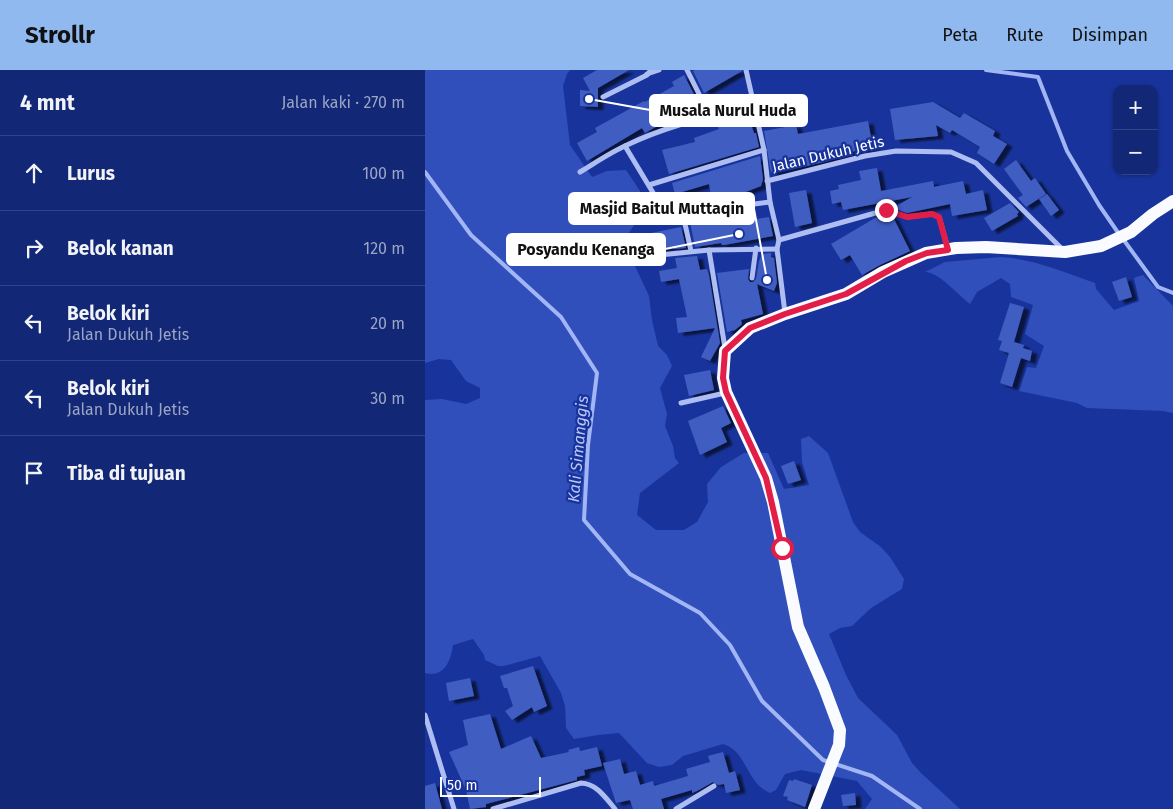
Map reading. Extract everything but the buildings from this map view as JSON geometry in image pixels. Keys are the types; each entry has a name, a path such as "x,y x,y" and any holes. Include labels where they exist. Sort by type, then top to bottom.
{"main road":[{"path":"814,809 839,744 840,730 837,718 798,627 773,502 766,478 726,392 723,373 725,351 750,328 785,314 846,294 906,261 927,253 986,247 1065,252 1101,246 1131,232 1153,214 1173,202"}],"street":[{"path":"603,97 649,72 659,70"},
{"path":"687,70 710,116"},
{"name":"Jalan Dukuh Jetis","path":"746,70 764,150 770,202 779,240 777,249 785,314"},
{"path":"580,172 641,139 710,116 753,105"},
{"path":"625,146 661,206 685,224 691,251"},
{"name":"Jalan Dukuh Jetis","path":"649,185 764,150"},
{"name":"Jalan Dukuh Jetis","path":"767,181 896,150 951,152 976,163 1065,252"},
{"path":"679,220 698,207 713,205 723,208 770,202"},
{"path":"779,240 886,210 907,217 932,214 939,217 948,250"},
{"path":"752,278 757,248"},
{"path":"640,258 691,251 777,249"},
{"path":"709,250 725,351"},
{"path":"681,403 726,392"},
{"path":"425,715 454,809"},
{"path":"493,809 581,783 590,784 598,789 615,809"},
{"path":"675,809 714,786"}],"shaded area":[{"path":"425,70 570,70 563,86 570,145 592,177 607,171 626,170 640,191 642,203 640,216 627,236 627,249 649,296 658,346 667,355 672,366 660,388 667,414 665,426 673,446 675,458 679,463 640,493 637,515 656,530 684,530 697,522 708,502 707,484 721,467 744,453 768,453 784,489 809,485 802,462 801,439 809,436 828,453 853,522 860,532 881,547 890,557 904,579 902,589 871,608 852,626 840,628 829,634 858,698 897,735 912,763 921,773 960,809 865,809 872,799 857,781 801,770 785,774 776,790 770,793 756,782 737,753 723,744 683,756 672,765 659,767 647,763 619,733 574,739 566,728 565,706 561,693 540,656 498,666 485,660 484,655 473,639 453,645 448,662 442,671 432,674 425,673 425,400 442,399 466,404 480,398 480,388 466,381 451,360 439,359 425,363"},
{"path":"1001,257 1037,263 1095,283 1096,289 1114,310 1139,301 1134,278 1143,275 1173,306 1173,413 1087,408 1077,403 1019,391 1027,367 1036,368 1044,346 1025,334 1033,305 1011,297 1010,284 1001,278 977,292 970,304 942,280 925,272 945,262"}],"waterway":[{"path":"986,70 1038,77 1067,151 1099,205 1119,234"},
{"name":"Kali Simanggis","path":"425,172 471,235 561,317 597,373 588,445 584,520 630,574 700,613 730,645 762,701 823,760 872,776 920,809"},
{"path":"1123,239 1158,287 1173,293"}],"place":[{"name":"Musala Nurul Huda","path":"589,99"},
{"name":"Posyandu Kenanga","path":"739,234"},
{"name":"Masjid Baitul Muttaqin","path":"767,280"}],"route":[{"path":"782,548 766,478 726,392 723,378 725,351 750,328 785,314 846,294 906,261 927,253 948,250 939,217 932,214 907,217 886,210"}]}
